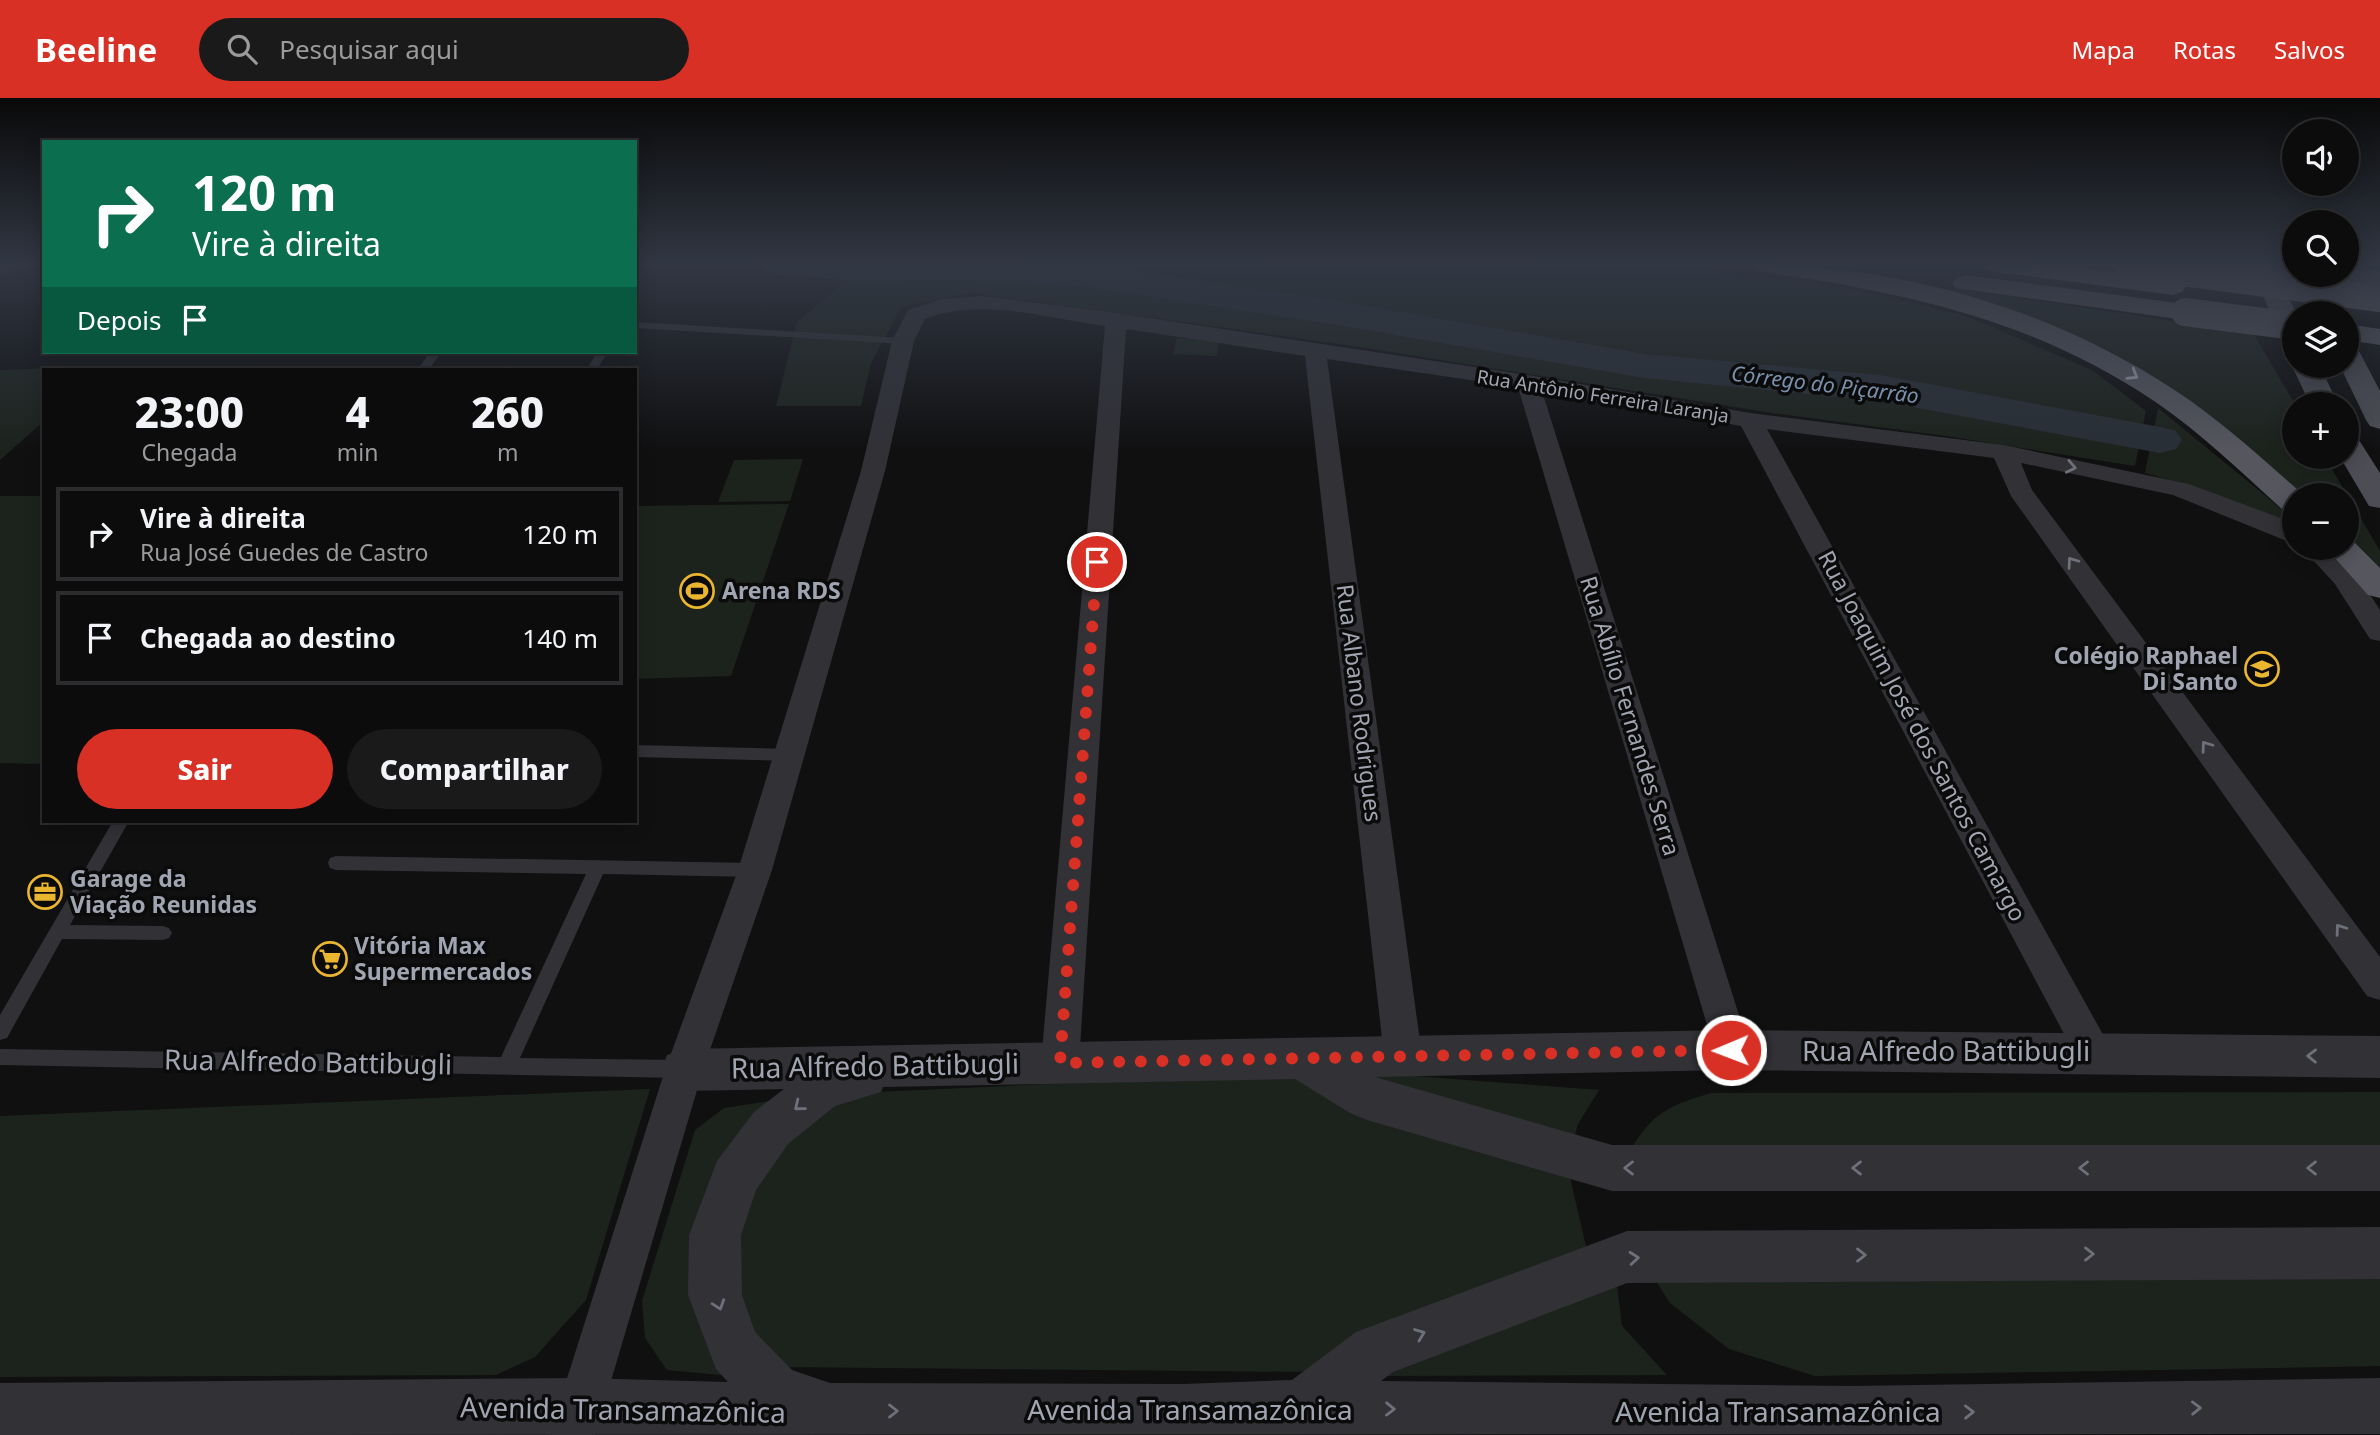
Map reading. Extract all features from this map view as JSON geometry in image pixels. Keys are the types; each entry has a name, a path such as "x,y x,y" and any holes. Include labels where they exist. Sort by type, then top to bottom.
{"highway":[{"path":"2035,327 2069,341 2124,369 2169,399 2282,493"},
{"path":"2359,334 2380,337"},
{"path":"2344,563 2380,587"}],"main road":[{"path":"2359,377 2380,419"},
{"path":"2359,463 2380,499"}],"street":[{"name":"Rua Antônio Ferreira Laranja","path":"905,333 908,327"},
{"path":"1060,1063 1115,327"},
{"name":"Rua Antônio Ferreira Laranja","path":"1168,327 1528,382 1750,420 2004,452 2180,489 2282,529"},
{"path":"576,1421 684,1070 755,870 873,471 905,333"},
{"name":"Rua Albano Rodrigues","path":"1315,351 1403,1056"},
{"name":"Rua Abílio Fernandes Serra","path":"1528,382 1731,1050"},
{"name":"Rua Joaquim José dos Santos Camargo","path":"1750,420 2093,1052"},
{"path":"2004,452 2020,491 2380,985"},
{"path":"2344,563 2380,632"},
{"name":"Rua Alfredo Battibugli","path":"684,1070 1731,1050 2380,1057"},
{"path":"1305,1060 1367,1098 1612,1168 2380,1168"},
{"path":"840,1411 776,1393 735,1350 715,1295 715,1235 735,1178 771,1128 821,1089 877,1073 932,1064"},
{"path":"1301,1408 1375,1351 1627,1257 2380,1252"},
{"name":"Avenida Transamazônica","path":"0,1411 151,1423 576,1421 840,1411 1183,1412 1301,1408 1851,1414 2380,1406"}],"lane":[{"path":"716,327 905,333"},
{"path":"424,368 434,354"},
{"path":"637,751 789,755"},
{"path":"0,1032 120,823"},
{"path":"336,863 755,870"},
{"path":"507,1066 598,866"},
{"path":"57,932 163,933"},
{"name":"Rua Alfredo Battibugli","path":"0,1057 684,1070"}],"shaded area":[{"path":"796,327 890,327 871,363 861,406 776,406"},
{"path":"1220,327 1993,327 2092,370 2146,411 2135,466 1946,436 1772,413"},
{"path":"2032,327 2215,327 2253,333 2288,392 2282,392 2282,469 2332,469 2340,483 2282,483 2282,486 2239,448"},
{"path":"1177,338 1219,342 1217,356 1173,354"},
{"path":"106,366 103,368 53,368"},
{"path":"42,368 42,423 0,460 0,370"},
{"path":"2158,408 2282,509 2282,522 2199,488 2145,473"},
{"path":"803,459 790,501 718,502 734,460"},
{"path":"0,496 42,496 42,764 0,763"},
{"name":"Arena RDS","path":"789,504 731,676 637,679 637,506"},
{"path":"2359,515 2380,551 2380,573 2359,555"},
{"path":"1335,1070 1599,1090 1578,1124 1571,1148"},
{"path":"1305,1072 1568,1169 1588,1255 1311,1372 776,1367 748,1344 727,1242 745,1183 833,1094"},
{"path":"650,1089 586,1300 535,1357 496,1375 0,1377 0,1116"},
{"path":"2380,1092 2380,1158 1627,1156 1652,1121 1661,1114 1711,1093"},
{"path":"791,1098 739,1157 731,1376 667,1370 645,1338 642,1301 695,1130 724,1108"},
{"path":"2380,1268 2380,1366 1815,1376 1729,1349 1670,1303 1649,1270"},
{"path":"1616,1277 1622,1326 1667,1375 1365,1376"}],"waterway":[{"name":"Córrego do Piçarrão","path":"1421,327 1645,366 1880,388 2160,440"}],"place":[{"name":"Arena RDS","path":"697,591"},
{"name":"Colégio Raphael Di Santo","path":"2262,669"},
{"name":"Garage da Viação Reunidas","path":"45,892"},
{"name":"Vitória Max Supermercados","path":"330,959"}],"route":[{"path":"1097,562 1060,1063 1731,1050"}]}
